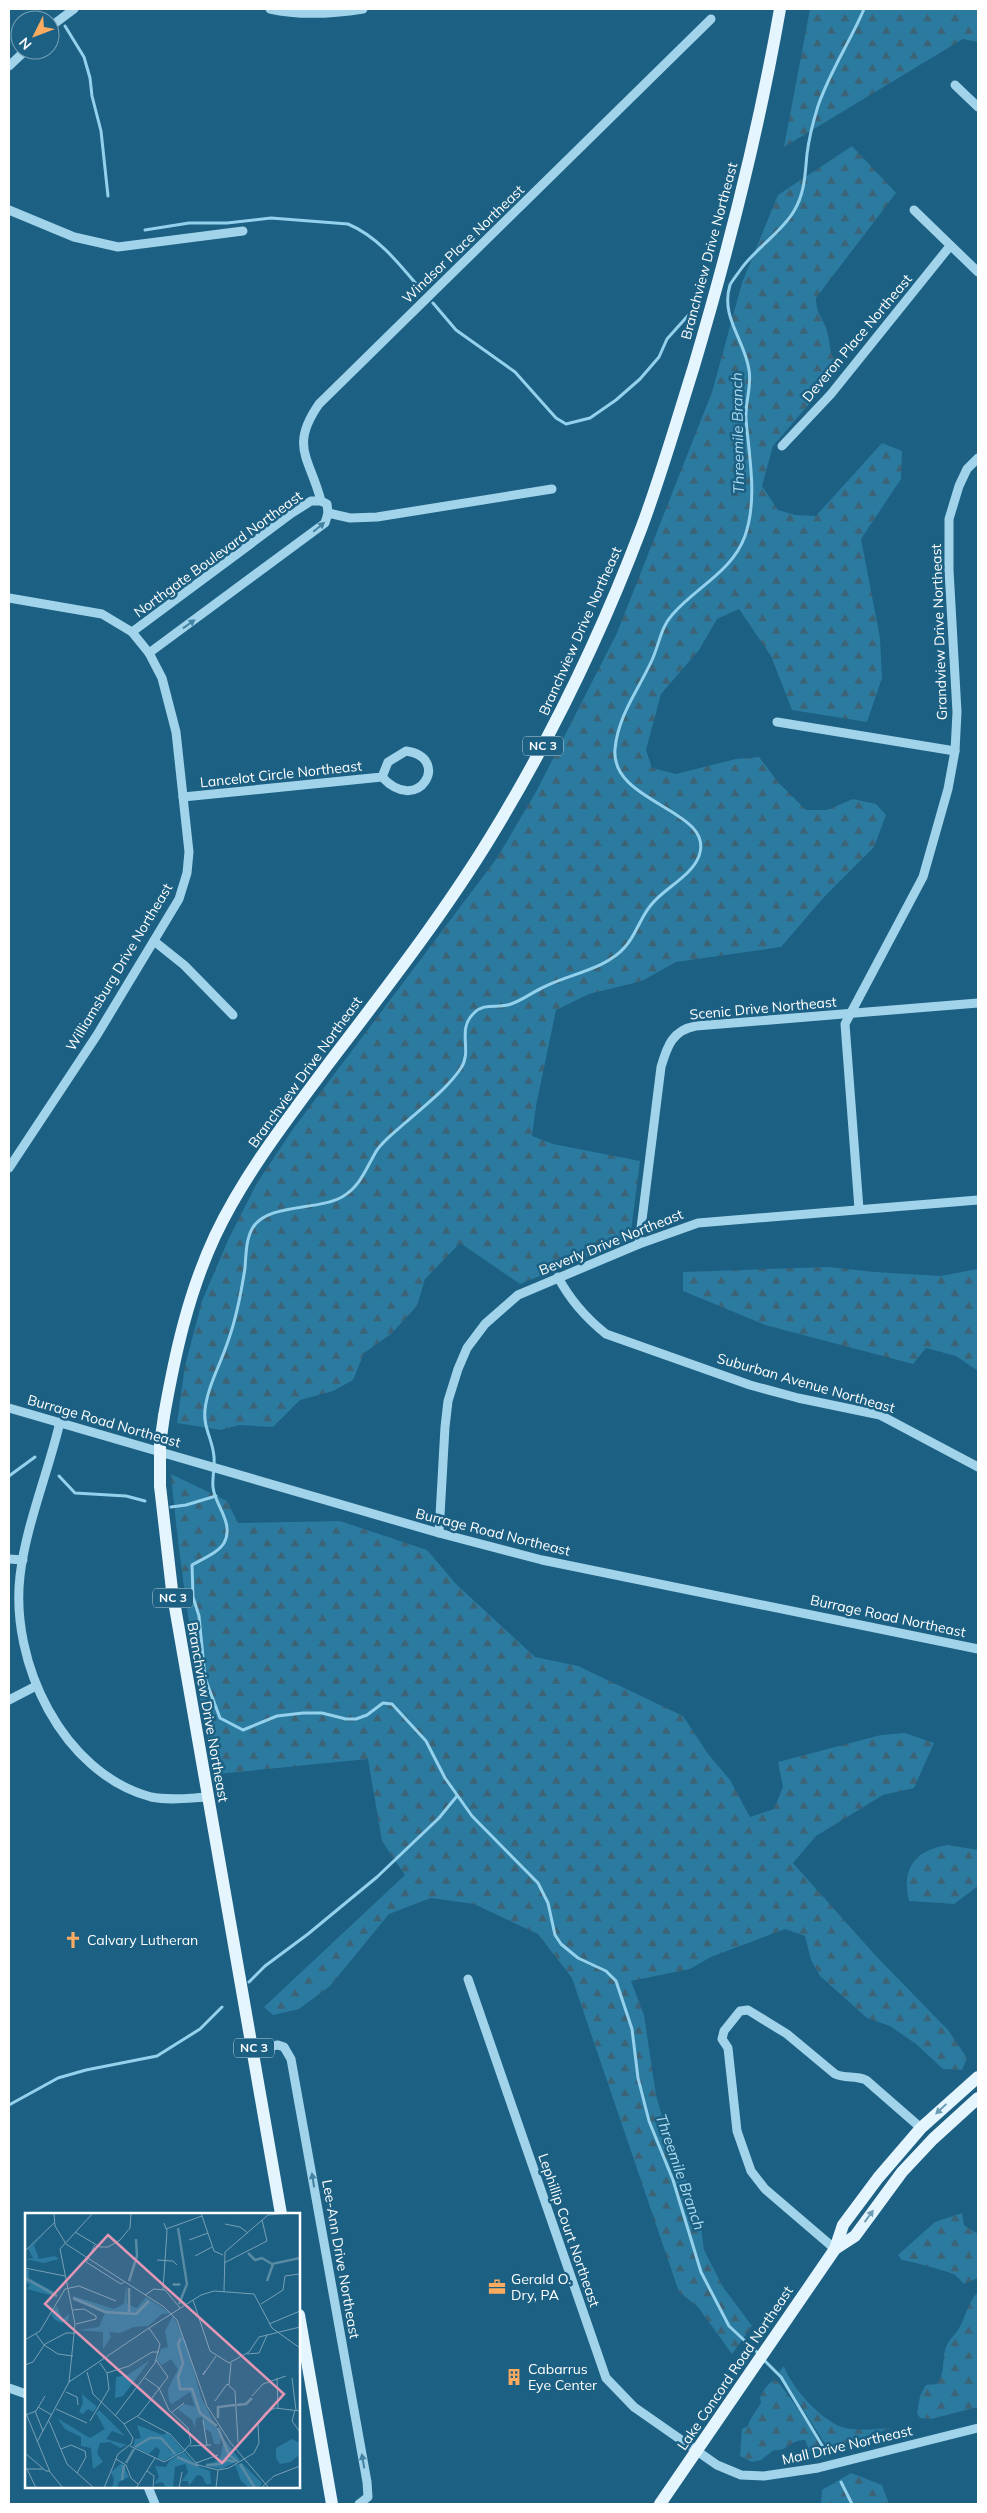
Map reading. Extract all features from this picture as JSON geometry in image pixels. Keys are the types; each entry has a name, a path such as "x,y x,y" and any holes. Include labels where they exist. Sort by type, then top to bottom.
{"main road":[{"name":"Branchview Drive Northeast","path":"281,2213 254,2048 246,2015 170,1581 160,1486 160,1444 173,1365 194,1286 220,1226 250,1173 276,1133 425,936 491,837 550,734 605,617 643,523 706,324 736,216 760,112 780,9"},
{"name":"Lake Concord Road Northeast","path":"660,2504 835,2249 843,2225 921,2128 978,2077"},
{"name":"Lake Concord Road Northeast","path":"835,2249 855,2236 902,2172 933,2139 978,2098"},
{"path":"300,2321 332,2504"}],"street":[{"path":"60,20 74,9"},
{"path":"270,9 286,13 323,14 363,9"},
{"name":"Windsor Place Northeast","path":"328,513 327,504 321,500 302,447 307,425 319,404 711,19"},
{"path":"955,86 978,107"},
{"path":"9,210 74,237 118,247 243,231"},
{"path":"914,210 978,272"},
{"name":"Deveron Place Northeast","path":"782,446 831,394 950,246"},
{"name":"Grandview Drive Northeast","path":"859,1209 845,1024 923,876 948,789 955,751 958,712 949,570 949,519 959,486 968,469 978,458"},
{"path":"150,653 325,523 328,513 350,518 377,517 552,489"},
{"name":"Northgate Boulevard Northeast","path":"132,632 292,514 311,501 321,500"},
{"name":"Williamsburg Drive Northeast","path":"9,598 102,614 132,632 150,653 168,694 176,732 189,852 187,873 179,899 92,1042 9,1168"},
{"path":"778,722 955,751"},
{"name":"Lancelot Circle Northeast","path":"406,750 418,752 427,762 429,772 426,781 420,788 407,792 390,785 382,777 388,762 406,750"},
{"name":"Lancelot Circle Northeast","path":"184,797 382,777"},
{"path":"154,941 184,965 232,1015"},
{"name":"Scenic Drive Northeast","path":"639,1244 661,1068 671,1040 679,1032 696,1026 978,1003"},
{"name":"Beverly Drive Northeast","path":"439,1533 448,1401 458,1369 467,1348 485,1324 518,1295 639,1244 698,1223 978,1200"},
{"name":"Suburban Avenue Northeast","path":"558,1277 574,1303 589,1320 606,1334 750,1384 798,1398 880,1415 978,1468"},
{"name":"Burrage Road Northeast","path":"9,1408 439,1533 542,1560 978,1649"},
{"path":"60,1422 23,1560 19,1617 23,1646 36,1686 52,1717 69,1740 99,1769 121,1784 143,1794 159,1798 208,1797"},
{"path":"9,1559 23,1560"},
{"path":"9,1700 36,1686"},
{"name":"Lephillip Court Northeast","path":"468,1979 606,2378 634,2407 697,2452"},
{"path":"835,2249 765,2189 751,2171 737,2131 728,2048 722,2039 724,2031 740,2011 748,2010 788,2034 835,2074 843,2078 857,2076 866,2080 921,2128"},
{"name":"Lee-Ann Drive Northeast","path":"254,2048 278,2044 284,2047 291,2058 367,2482 368,2497 358,2504"},
{"path":"9,2388 25,2394"},
{"name":"Mall Drive Northeast","path":"697,2452 725,2469 741,2475 764,2476 818,2468 978,2428"},
{"path":"148,2488 155,2504"}],"green space":[{"path":"810,9 978,9 978,42 963,39 784,147"},
{"path":"852,146 896,193 816,298 817,309 826,327 831,353 840,368 773,446 762,486 778,510 795,515 816,516 882,443 902,451 901,479 861,539 880,638 882,678 867,722 792,710 771,656 739,609 717,619 699,650 661,694 646,750 652,768 676,774 736,759 759,757 778,782 806,810 827,810 853,799 876,804 886,815 874,847 825,896 781,947 676,962 642,981 589,994 556,1010 536,1106 532,1136 553,1144 640,1161 630,1239 520,1284 460,1243 425,1279 417,1306 391,1334 364,1353 353,1380 333,1391 300,1400 273,1427 239,1425 221,1430 177,1423 185,1366 202,1301 229,1238 257,1183 293,1129 497,858 537,790 617,633 712,392 742,283 778,195"},
{"path":"828,1267 940,1276 978,1269 978,1371 956,1356 926,1348 913,1364 765,1325 683,1291 683,1272"},
{"path":"171,1474 227,1501 238,1523 340,1521 427,1550 456,1584 535,1657 578,1666 683,1716 708,1754 730,1780 750,1817 774,1809 783,1787 778,1762 881,1735 905,1733 934,1743 914,1788 883,1795 816,1836 793,1863 876,1956 948,2030 967,2058 962,2070 943,2069 916,2044 890,2026 867,2018 820,1976 811,1960 805,1936 785,1929 711,1957 690,1969 631,1981 644,2015 656,2095 669,2141 699,2211 704,2250 723,2287 752,2326 732,2354 698,2307 679,2292 572,1978 538,1934 474,1904 431,1898 389,1914 330,1986 299,2009 273,2015 264,2007 405,1875 382,1841 368,1759 217,1774 205,1723 196,1671"},
{"path":"948,1845 978,1850 978,1886 954,1904 909,1901 907,1879 913,1862 927,1851"},
{"path":"962,2213 964,2225 978,2234 978,2278 964,2284 955,2275 902,2260 898,2255 935,2222"},
{"path":"978,2292 978,2407 931,2419 920,2418 917,2413 920,2396 926,2385 937,2384 940,2380 946,2347 961,2325 971,2301"},
{"path":"784,2366 793,2384 808,2403 827,2419 845,2428 868,2430 891,2428 830,2449 779,2372"},
{"path":"776,2380 811,2430 823,2458 813,2459 805,2440 796,2441 782,2449 774,2450 761,2460 752,2462 740,2456 742,2429 748,2426 761,2403 760,2397 765,2389"},
{"path":"851,2473 882,2485 889,2504 821,2504 822,2490"}],"waterway":[{"name":"Threemile Branch","path":"759,2354 729,2326 701,2272 673,2180 649,2121 638,2078 632,2029 616,1981 606,1971 578,1958 561,1944 555,1935 548,1903 538,1883 472,1816 445,1778 426,1741 392,1704 383,1703 367,1715 356,1719 346,1719 322,1713 303,1713 277,1716 243,1730 220,1718 205,1678 199,1616 193,1597 192,1565 218,1550 227,1536 226,1521 214,1493 214,1457 205,1423 205,1410 211,1385 236,1316 245,1268 247,1243 252,1229 268,1215 332,1201 349,1193 359,1182 383,1143 442,1090 461,1068 466,1054 466,1026 474,1013 482,1008 515,1002 542,988 598,966 617,955 629,942 651,905 690,870 699,856 700,840 692,827 679,816 644,795 628,782 618,767 615,749 617,737 620,725 652,660 668,620 681,605 723,569 739,549 745,536 749,522 752,492 746,419 750,376 747,359 728,308 730,285 747,261 789,219 798,204 805,176 809,142 818,106 828,81 864,9"},
{"path":"65,26 84,57 90,78 92,96 101,131 108,196"},
{"path":"145,230 189,223 227,223 271,218 348,224 380,244 422,291"},
{"path":"433,303 456,330 515,372 556,418 566,424 590,418 616,400 640,379 659,357 667,339 693,310"},
{"path":"9,1476 35,1457"},
{"path":"59,1476 75,1493 126,1496 145,1501"},
{"path":"171,1507 186,1505 216,1496"},
{"path":"249,1982 265,1966 308,1934 377,1877 439,1818 457,1796"},
{"path":"9,2105 58,2078 86,2070 157,2056 200,2029 222,2007"},
{"name":"Threemile Branch","path":"763,2359 781,2377 823,2447"},
{"name":"Threemile Branch","path":"841,2482 852,2504"}],"place":[{"name":"Calvary Lutheran","path":"73,1940"},
{"name":"Gerald O. Dry, PA","path":"497,2287"},
{"name":"Cabarrus Eye Center","path":"514,2377"}]}
